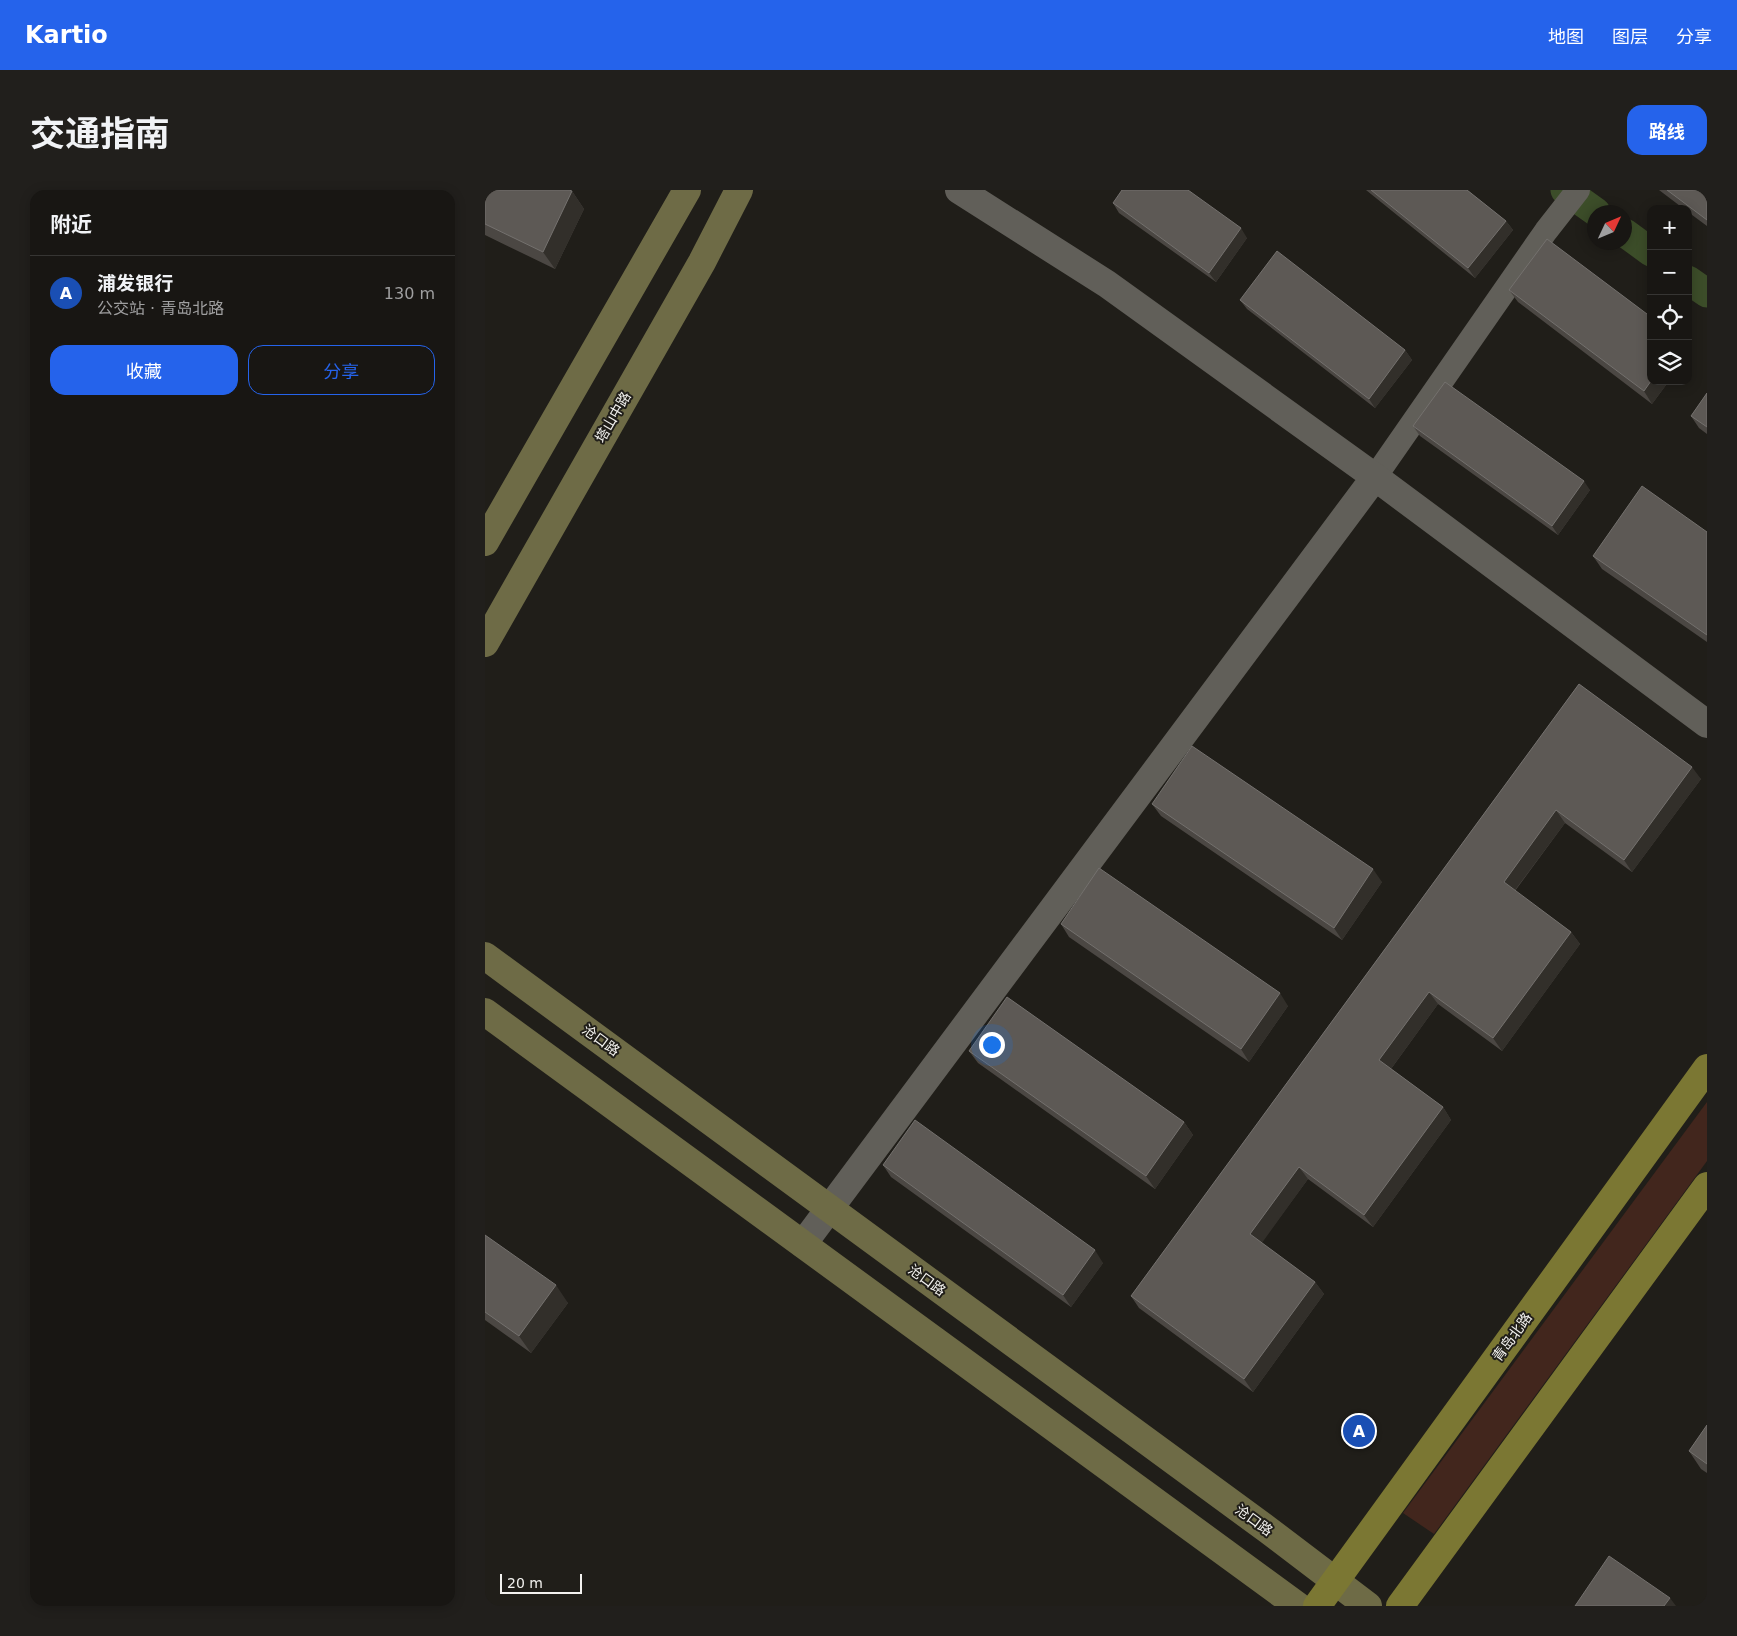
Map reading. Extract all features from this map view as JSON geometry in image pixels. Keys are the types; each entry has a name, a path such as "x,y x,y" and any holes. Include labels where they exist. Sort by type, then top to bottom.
{"main road":[{"path":"485,542 687,190"},
{"name":"塔山中路","path":"485,643 702,262 739,190"},
{"name":"沧口路","path":"485,956 1368,1606"},
{"path":"485,1012 1298,1606"},
{"name":"青岛北路","path":"1317,1606 1707,1068"},
{"path":"1400,1606 1707,1186"}],"street":[{"path":"959,190 1107,284 1375,477 1707,724"},
{"path":"803,1244 1375,477 1577,190"}],"shaded area":[{"path":"1707,1102 1707,1161 1434,1534 1403,1513"}],"building":[{"path":"485,190 572,191 543,252 485,224"},
{"path":"1122,190 1188,190 1241,228 1209,273 1113,203"},
{"path":"1371,190 1467,190 1506,221 1468,268"},
{"path":"1667,190 1707,190 1707,220 1692,209 1692,205 1687,205"},
{"path":"1547,239 1647,314 1648,385 1644,391 1509,290"},
{"path":"1277,251 1405,350 1369,399 1240,300"},
{"path":"1445,382 1584,481 1552,526 1413,426"},
{"path":"1707,393 1707,427 1691,416"},
{"path":"1642,486 1707,532 1707,635 1593,556"},
{"path":"1579,684 1692,767 1624,860 1556,810 1504,882 1571,932 1493,1038 1429,992 1379,1060 1443,1107 1364,1215 1299,1167 1250,1234 1315,1282 1244,1379 1131,1296"},
{"path":"1192,746 1373,869 1334,928 1152,804"},
{"path":"1099,868 1280,993 1241,1049 1061,924"},
{"path":"1007,997 1184,1122 1146,1176 969,1051"},
{"path":"915,1120 1095,1250 1063,1295 883,1165"},
{"path":"485,1235 556,1285 519,1336 485,1312"},
{"path":"1707,1425 1707,1464 1689,1451"},
{"path":"1609,1556 1670,1598 1664,1606 1575,1606"}],"waterway":[{"path":"1565,190 1587,206"},
{"path":"1632,238 1648,250"},
{"path":"1692,283 1707,293"}],"place":[{"name":"浦发银行","path":"1359,1431"}]}
